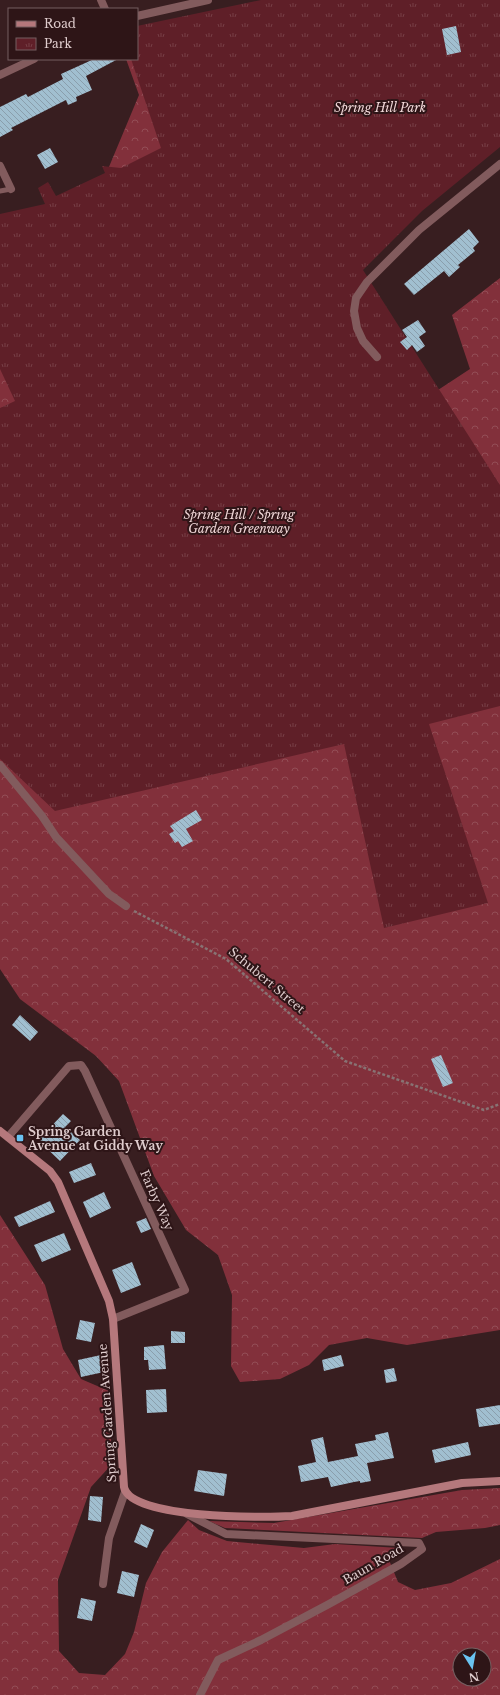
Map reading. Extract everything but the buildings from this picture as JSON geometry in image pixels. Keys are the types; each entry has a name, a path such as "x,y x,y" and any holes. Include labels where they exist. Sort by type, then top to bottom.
{"street":[{"path":"138,16 208,0"},
{"path":"0,75 32,60"},
{"path":"377,357 363,341 357,328 354,311 356,298 368,282 418,230 500,164"},
{"path":"0,166 11,189"},
{"path":"0,765 42,816 56,837 109,894 126,906"},
{"name":"Farby Way","path":"8,1137 70,1066 81,1065 184,1290 113,1319"},
{"name":"Spring Garden Avenue","path":"0,1130 50,1171 58,1182 109,1301 113,1319 125,1492 132,1499 170,1511 187,1514 266,1518 292,1516 462,1483 500,1481"},
{"path":"103,1584 109,1538 125,1492"},
{"name":"Baun Road","path":"187,1514 226,1534 419,1543 422,1549 401,1564 368,1582 261,1640 218,1660 200,1695"}],"lane":[{"path":"0,191 11,189"}],"path":[{"name":"Schubert Street","path":"126,906 226,959 345,1061 484,1110 500,1104"}],"green space":[{"name":"Spring Hill / Spring Garden Greenway","path":"261,0 500,0 500,147 422,211 363,270 500,485 500,706 429,724 488,903 384,928 344,744 55,811 0,759 0,408 15,401 0,369 0,214 45,204 38,188 48,182 56,196 105,173 102,166 121,168 161,148 131,60 138,60 138,26"},
{"path":"126,60 138,60 352,264 409,409 470,369 452,315 500,278 500,1330 407,1345 367,1338 329,1345 309,1365 280,1379 240,1382 231,1366 232,1295 218,1255 186,1230 154,1176 119,1081 96,1056 20,999 0,969 0,233 96,198 139,95"},
{"path":"0,1215 45,1285 63,1349 81,1379 109,1391 112,1464 91,1487 58,1580 59,1651 79,1673 105,1675 125,1654 134,1632 146,1583 162,1552 188,1520 199,1530 227,1541 304,1548 335,1544 399,1548 389,1560 398,1582 415,1590 451,1583 500,1559 500,1695 0,1695"},
{"path":"500,1488 500,1525 485,1528 436,1532 422,1538 225,1528 209,1521 274,1523 462,1490"}],"place":[{"name":"Spring Garden Avenue at Giddy Way","path":"20,1138"}],"park label":[{"name":"Spring Hill Park","path":"380,107"}]}
